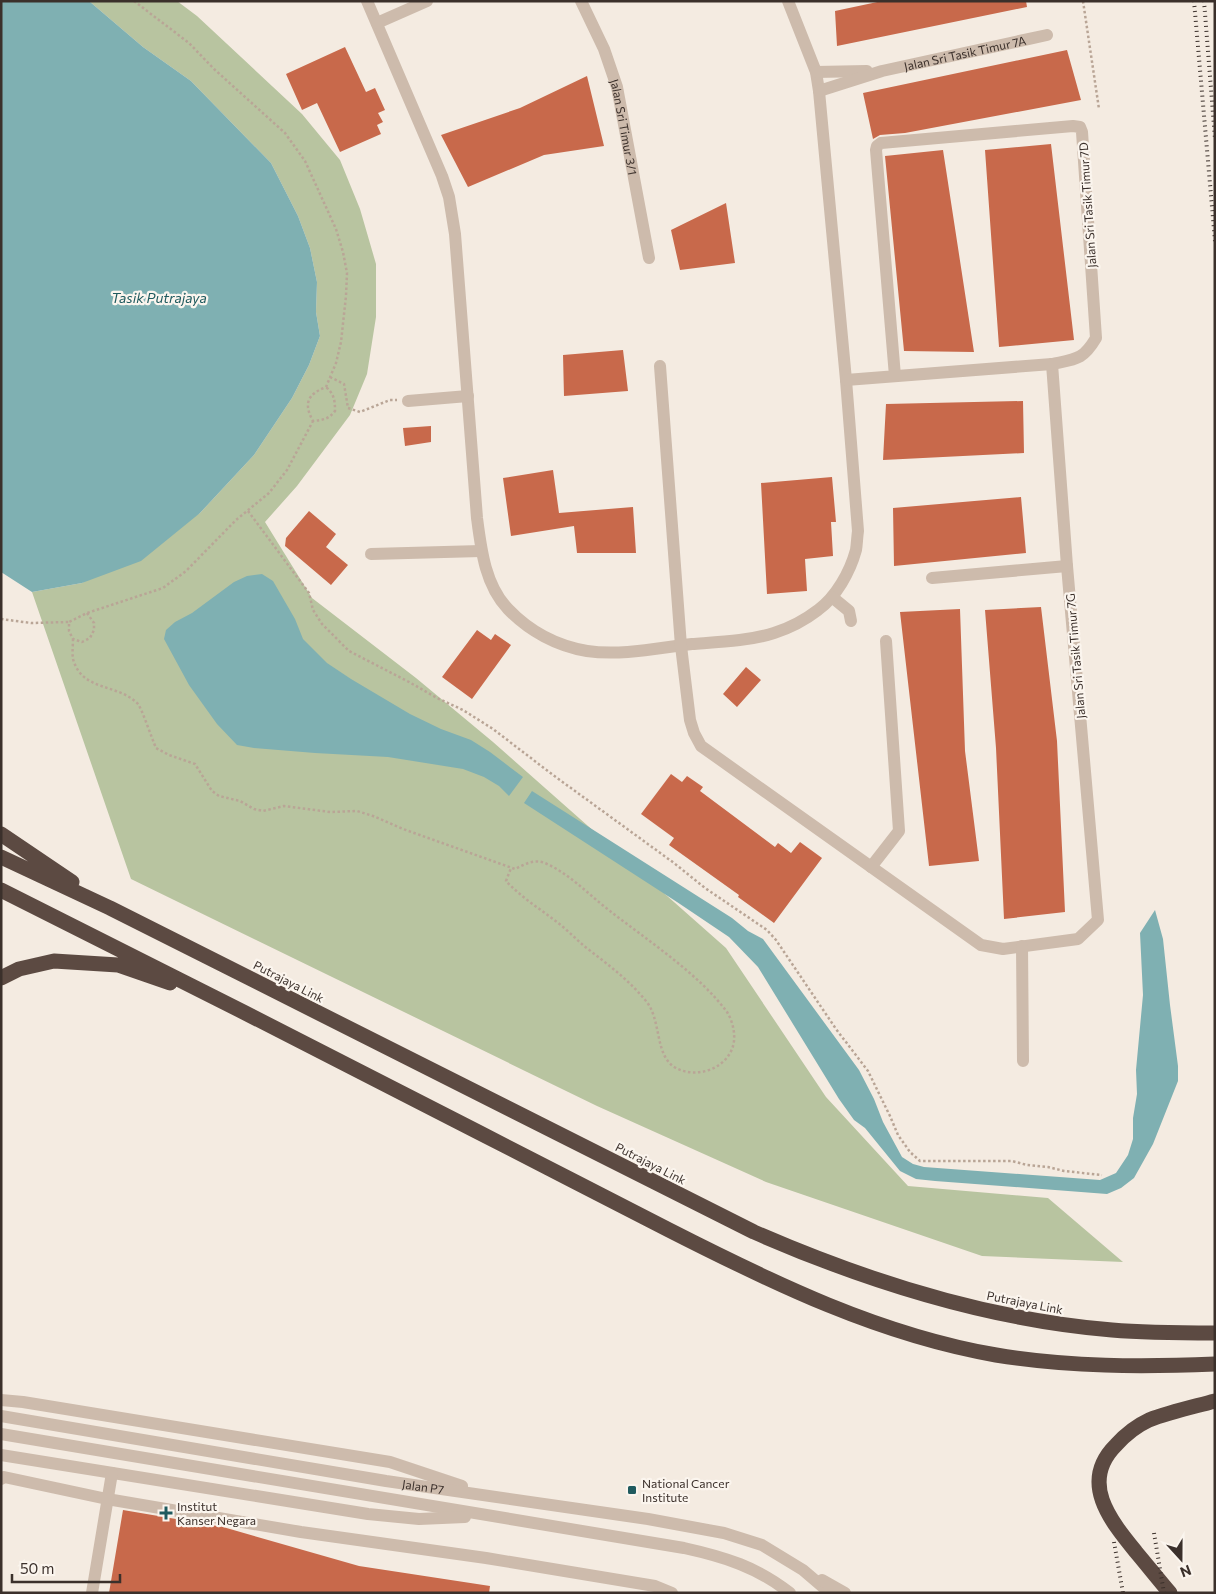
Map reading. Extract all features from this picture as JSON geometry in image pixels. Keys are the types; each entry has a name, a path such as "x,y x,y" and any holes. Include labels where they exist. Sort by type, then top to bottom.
{"highway":[{"path":"1,834 110,908"},
{"path":"1,857 110,908"},
{"path":"1,890 221,1000 743,1268 849,1315 939,1342 1045,1362 1153,1367 1215,1364"},
{"name":"Putrajaya Link","path":"110,908 754,1232 795,1250 913,1290 1005,1315 1112,1330 1215,1333"},
{"path":"1,978 20,969 54,961 118,965 221,1000"},
{"path":"1170,1593 1115,1526 1108,1514 1099,1489 1100,1471 1110,1451 1128,1432 1148,1421 1215,1401"}],"street":[{"path":"367,1 435,158 449,197 456,234 481,551 493,588 506,608 523,624 548,638 567,646 588,651 618,652 756,638 774,633 820,609 832,597 856,550 858,532 846,380 819,91 816,72 788,1"},
{"path":"377,23 427,1"},
{"name":"Jalan Sri Timur 3/1","path":"581,1 604,49 617,87 649,258"},
{"name":"Jalan Sri Tasik Timur 7A","path":"882,70 1047,35"},
{"path":"816,72 882,70"},
{"path":"819,91 882,70"},
{"name":"Jalan Sri Tasik Timur 7D","path":"895,376 877,146 881,144 1073,126 1080,127 1082,132 1096,338 1088,352 1075,360 1052,364"},
{"path":"846,380 1052,364"},
{"name":"Jalan Sri Tasik Timur 7G","path":"1022,946 1078,939 1098,920 1067,566 1052,364"},
{"path":"660,366 681,646 690,720 694,733 701,746 981,945 1003,949 1022,946 1023,1061"},
{"path":"408,401 468,396"},
{"path":"371,554 481,551"},
{"path":"932,578 1067,566"},
{"path":"832,597 849,611 851,621"},
{"path":"871,867 899,831 886,641"},
{"path":"1,1400 390,1462 494,1497"},
{"name":"Jalan P7","path":"1,1416 386,1481 648,1519 724,1533 762,1545 803,1570 830,1593"},
{"name":"Jalan P7","path":"1,1434 684,1548 716,1555 748,1566 790,1593"},
{"path":"1,1455 368,1514 420,1519 490,1516"},
{"path":"92,1593 112,1473"},
{"path":"1,1478 4,1477 107,1499 301,1532 486,1558 655,1586 672,1593"},
{"path":"803,1570 844,1593"}],"path":[{"path":"134,1 189,43 228,82 285,133 305,161 336,229 347,273 341,342 326,387 312,394 308,401 307,411 312,421"},
{"path":"1083,1 1098,109"},
{"path":"330,377 344,384 348,408 360,412 390,400 408,401"},
{"path":"312,421 331,417 335,411 334,396 326,387"},
{"path":"1,619 31,623 70,622 87,613 163,588 186,571 236,520 269,494 287,470 312,421"},
{"path":"248,511 308,593 313,610 322,624 349,651 463,710 493,729 553,776 674,863 705,888 767,930 776,940 836,1029 868,1071 898,1135 910,1152 920,1161 1012,1161 1027,1165 1048,1166 1070,1172 1102,1175"},
{"path":"73,639 82,642 90,638 94,630 94,623 87,613"},
{"path":"70,622 69,631 73,639 73,658 81,675 94,684 124,693 139,705 156,748 169,755 195,764 212,791 219,796 240,801 254,809 263,810 284,806 330,812 357,811 510,868 515,869 532,861 545,863 574,881 704,987 728,1014 734,1032 733,1050 720,1065 707,1072 690,1073 675,1068 664,1056 652,1007 634,986 606,962 555,920 516,892 506,881 510,868"}],"green space":[{"path":"89,1 177,1 197,16 302,114 340,160 360,209 376,264 376,317 367,374 350,415 297,486 265,522 312,598 416,678 493,742 726,948 826,1097 908,1186 1048,1198 1123,1262 982,1256 766,1182 597,1106 131,879 32,592 82,583 200,513 254,455 292,398 309,365 320,336 316,312 317,282 310,248 298,216 271,163 191,81 143,47"}],"water":[{"name":"Tasik Putrajaya","path":"1,1 89,1 143,47 191,81 271,163 298,216 310,248 317,282 316,312 320,336 309,365 292,398 254,455 200,513 141,561 82,583 32,592 1,572"},
{"path":"262,574 273,581 295,619 303,639 327,663 410,714 441,729 471,740 523,777 509,796 499,786 484,777 463,769 388,757 315,753 237,745 217,724 189,685 164,639 166,630 175,622 192,613 234,582 247,576"},
{"path":"532,791 763,939 859,1070 883,1122 902,1157 913,1164 924,1167 1100,1180 1116,1173 1128,1155 1133,1139 1133,1118 1137,1094 1136,1070 1143,995 1140,933 1155,910 1163,939 1178,1066 1178,1081 1153,1144 1134,1178 1121,1188 1107,1194 916,1179 900,1171 865,1128 854,1120 839,1099 758,967 729,937 524,803"}],"building":[{"path":"882,1 1026,1 1027,7 837,46 835,11"},
{"path":"345,47 366,92 375,88 385,110 378,113 383,122 377,125 381,134 340,152 317,103 302,110 286,74"},
{"path":"1067,50 1081,100 905,133 880,135 873,139 863,93"},
{"path":"587,76 604,146 544,155 468,187 441,135 520,108"},
{"path":"1051,144 1074,340 999,347 985,150"},
{"path":"943,150 974,352 904,351 885,156"},
{"path":"726,203 735,263 680,270 671,230"},
{"path":"623,350 628,391 564,396 563,355"},
{"path":"1023,401 1024,453 883,460 886,404"},
{"path":"431,426 431,442 405,446 403,428"},
{"path":"553,470 559,513 633,507 636,553 577,553 574,526 511,536 503,478"},
{"path":"832,477 836,522 831,522 833,556 805,559 807,591 767,594 761,483"},
{"path":"1021,497 1026,553 894,566 893,508"},
{"path":"309,511 336,534 326,547 348,565 331,585 285,546 286,538"},
{"path":"1041,607 1057,741 1065,912 1004,919 996,748 985,610"},
{"path":"960,609 965,751 979,861 929,866 900,612"},
{"path":"477,630 491,640 495,634 511,645 472,699 442,677"},
{"path":"746,667 761,680 737,707 723,694"},
{"path":"671,774 682,782 687,776 703,787 700,791 775,847 778,843 791,853 800,842 822,858 774,923 738,897 739,895 669,845 674,838 641,814"},
{"path":"123,1510 223,1527 359,1566 490,1586 489,1593 109,1593"}],"railway":[{"path":"1194,1 1215,241"},
{"path":"1204,1 1215,139"},
{"path":"1154,1533 1164,1593"},
{"path":"1114,1542 1123,1593"}],"place":[{"name":"National Cancer Institute","path":"632,1490"},
{"name":"Institut Kanser Negara","path":"166,1513"}]}
